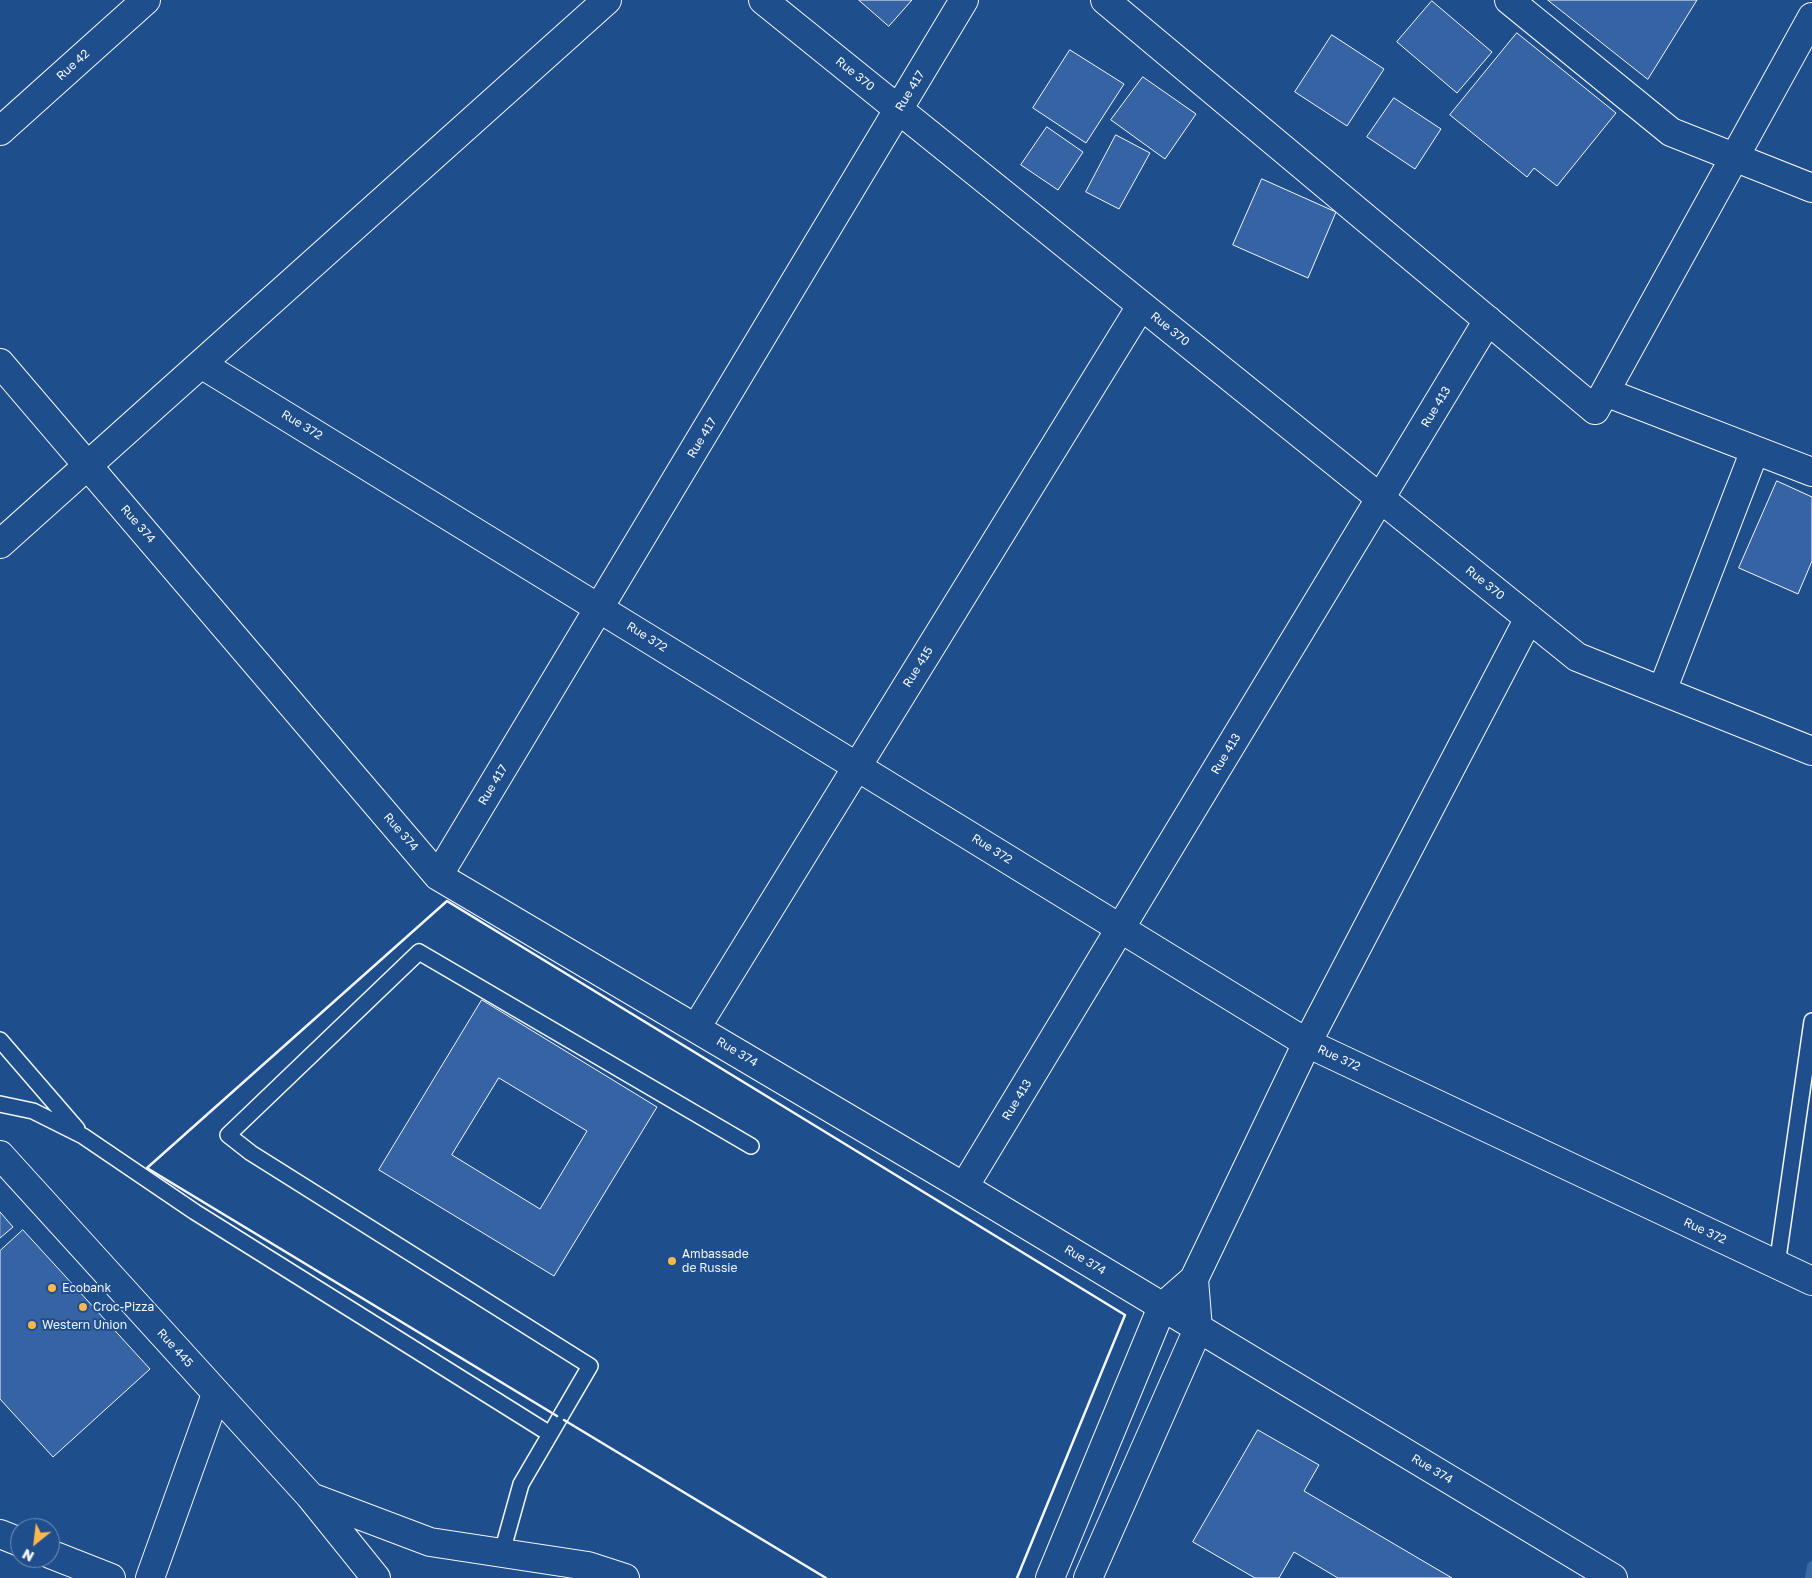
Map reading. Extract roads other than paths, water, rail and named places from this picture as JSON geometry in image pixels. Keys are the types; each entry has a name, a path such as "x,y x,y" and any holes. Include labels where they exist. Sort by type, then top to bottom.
{"street":[{"name":"Rue 42","path":"0,131 146,0"},
{"path":"0,544 607,0"},
{"name":"Rue 370","path":"763,0 1577,657 1812,751"},
{"name":"Rue 417","path":"438,876 601,608 964,0"},
{"path":"1105,0 1596,410 1812,18"},
{"path":"1509,0 1671,132 1812,188"},
{"name":"Rue 415","path":"696,1028 1141,306"},
{"name":"Rue 413","path":"964,1187 1488,320"},
{"name":"Rue 374","path":"0,363 438,876 964,1187 1613,1578"},
{"name":"Rue 372","path":"201,364 1307,1043 1812,1281"},
{"path":"1605,392 1812,472"},
{"path":"1662,691 1755,450"},
{"path":"1050,1578 1162,1307 1194,1279 1307,1043 1529,618"},
{"name":"Rue 445","path":"0,1155 310,1496 376,1578"},
{"path":"1088,1578 1198,1329 1194,1279"},
{"path":"150,1578 216,1394"},
{"path":"310,1496 430,1542 502,1552 578,1572 625,1578"},
{"path":"60,1558 111,1578"}],"lane":[{"path":"502,1552 521,1484 590,1366 251,1153 228,1135 419,952 751,1146"},
{"path":"1777,1265 1812,1021"},
{"path":"0,1040 83,1136"},
{"path":"0,1104 33,1111 83,1136 195,1212 550,1434"}],"waterway":[{"path":"1810,1578 1812,1566"}],"place":[{"name":"Ambassade de Russie","path":"672,1261"},
{"name":"Ecobank","path":"52,1288"},
{"name":"Croc-Pizza","path":"83,1307"},
{"name":"Western Union","path":"32,1325"}]}
